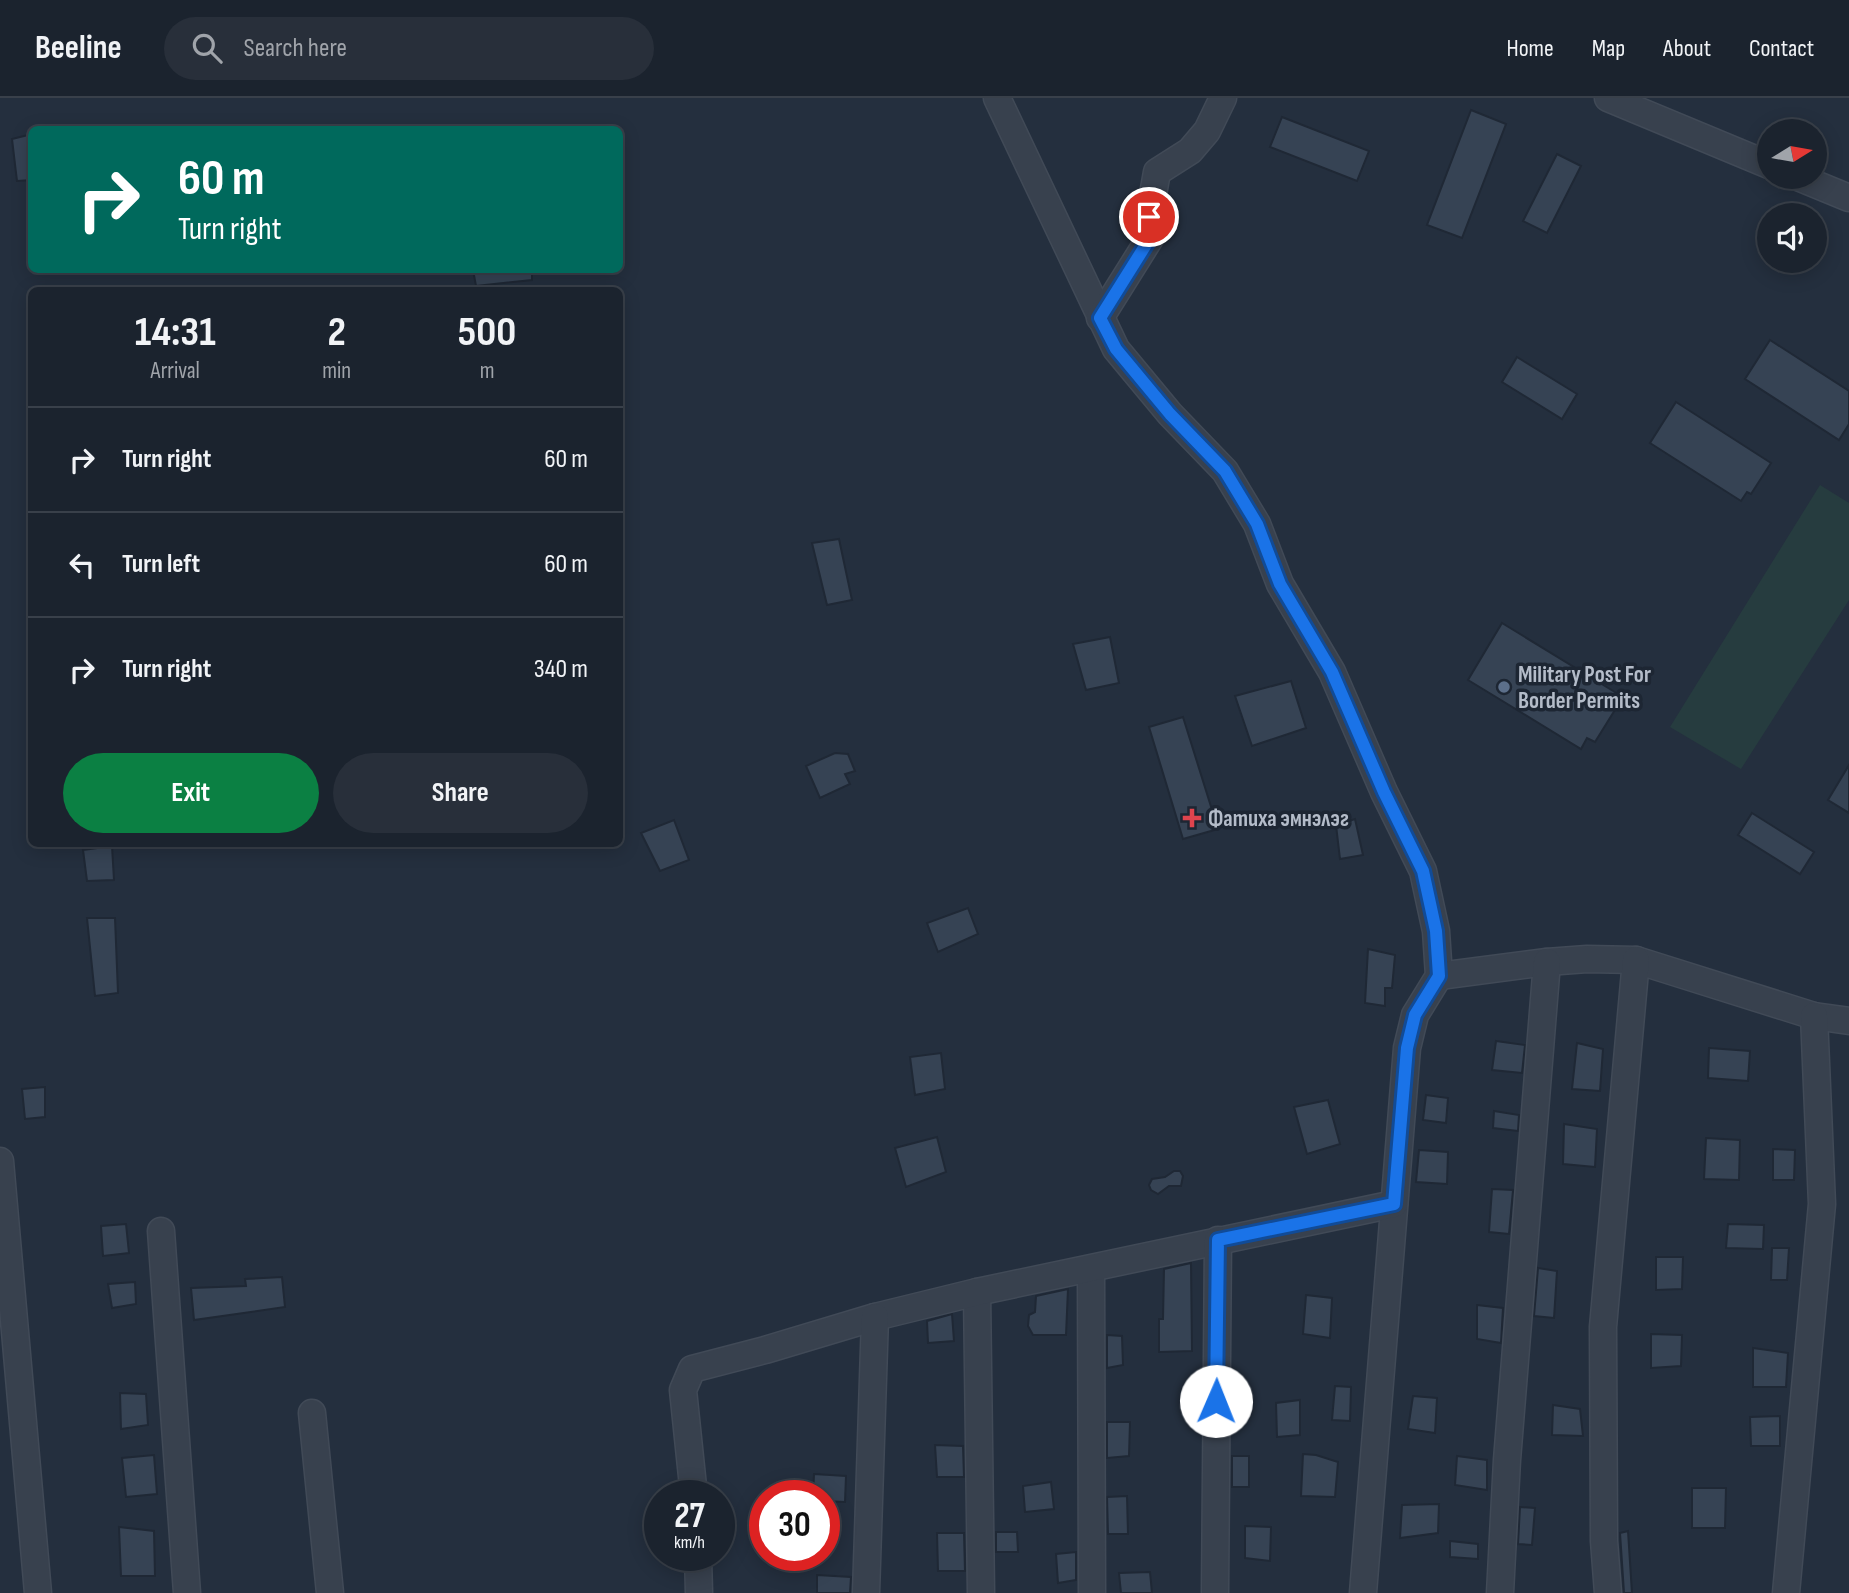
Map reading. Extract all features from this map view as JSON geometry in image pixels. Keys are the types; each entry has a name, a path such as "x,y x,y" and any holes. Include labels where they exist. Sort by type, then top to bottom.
{"street":[{"path":"997,98 1116,349 1170,414 1225,471 1257,524 1280,584 1332,672 1384,792 1423,871 1436,931 1439,976 1415,1015 1407,1048 1363,1593"},
{"path":"1100,318 1152,235 1149,217 1157,172 1190,151 1207,131 1223,98"},
{"path":"1608,98 1757,160"},
{"path":"1827,189 1849,198"},
{"path":"1439,976 1547,962 1587,959 1636,960 1814,1016 1849,1021"},
{"path":"1608,1593 1604,1541 1603,1327 1636,960"},
{"path":"1500,1593 1507,1460 1547,962"},
{"path":"1786,1593 1822,1204 1814,1016"},
{"path":"0,1161 38,1593"},
{"path":"692,1480 683,1390 692,1369 875,1317 977,1292 1394,1204"},
{"path":"161,1231 187,1593"},
{"path":"1215,1593 1218,1240"},
{"path":"1091,1269 1093,1593"},
{"path":"977,1292 981,1593"},
{"path":"866,1593 875,1317"},
{"path":"312,1413 330,1593"},
{"path":"698,1571 699,1593"}],"green space":[{"path":"1820,485 1849,503 1849,600 1741,769 1670,727"}],"building":[{"path":"1471,110 1506,124 1462,238 1427,225"},
{"path":"1282,117 1369,151 1357,181 1270,147"},
{"path":"28,135 28,180 17,181 12,139"},
{"path":"1557,154 1581,166 1547,233 1523,221"},
{"path":"474,273 532,273 532,280 476,286"},
{"path":"1770,340 1849,391 1849,424 1839,440 1745,379"},
{"path":"1517,357 1577,394 1562,419 1502,382"},
{"path":"1676,402 1771,463 1751,494 1747,492 1741,501 1650,443"},
{"path":"839,539 852,600 827,605 812,543"},
{"path":"1502,623 1623,697 1595,742 1587,738 1581,749 1468,680"},
{"path":"1110,637 1119,683 1086,690 1073,644"},
{"path":"1291,681 1306,728 1252,746 1235,696"},
{"path":"1183,717 1218,829 1183,839 1149,727"},
{"path":"835,753 848,754 855,771 845,774 850,784 820,798 806,766"},
{"path":"1849,765 1849,813 1828,800"},
{"path":"1752,813 1814,852 1800,874 1738,835"},
{"path":"1355,819 1363,855 1340,859 1336,825"},
{"path":"674,820 689,860 660,871 641,833"},
{"path":"112,847 114,880 87,881 83,850"},
{"path":"968,908 978,934 938,952 927,923"},
{"path":"87,918 115,918 118,993 95,996"},
{"path":"1368,949 1395,955 1392,988 1385,988 1385,1006 1365,1003"},
{"path":"1496,1041 1525,1045 1522,1073 1492,1070"},
{"path":"1577,1043 1603,1049 1600,1091 1572,1089"},
{"path":"1709,1048 1750,1051 1748,1081 1708,1078"},
{"path":"941,1053 945,1089 915,1095 910,1057"},
{"path":"45,1087 45,1117 25,1119 22,1089"},
{"path":"1426,1095 1448,1098 1446,1123 1423,1120"},
{"path":"1328,1100 1340,1144 1307,1154 1294,1107"},
{"path":"1494,1111 1519,1115 1518,1131 1493,1128"},
{"path":"1564,1124 1597,1129 1595,1167 1563,1164"},
{"path":"937,1137 946,1172 906,1187 895,1148"},
{"path":"1706,1138 1740,1140 1739,1180 1704,1179"},
{"path":"1773,1149 1795,1150 1794,1180 1773,1180"},
{"path":"1419,1150 1448,1152 1447,1184 1416,1182"},
{"path":"1174,1171 1180,1171 1183,1176 1181,1186 1169,1186 1158,1194 1151,1190 1149,1185 1152,1179 1165,1177"},
{"path":"1492,1189 1513,1190 1509,1234 1489,1232"},
{"path":"126,1224 129,1253 103,1256 101,1226"},
{"path":"1728,1224 1764,1225 1763,1249 1726,1248"},
{"path":"1772,1248 1789,1248 1787,1280 1771,1280"},
{"path":"1656,1257 1683,1257 1682,1289 1656,1290"},
{"path":"1191,1263 1192,1351 1159,1352 1164,1269"},
{"path":"1538,1268 1557,1271 1554,1318 1534,1316"},
{"path":"282,1277 285,1307 194,1320 191,1288 246,1286 245,1279"},
{"path":"135,1282 136,1304 112,1308 108,1284"},
{"path":"1068,1289 1066,1335 1033,1335 1028,1326 1029,1315 1035,1312 1036,1296"},
{"path":"1306,1295 1332,1298 1330,1338 1303,1334"},
{"path":"1477,1305 1503,1308 1501,1343 1477,1339"},
{"path":"952,1314 954,1341 928,1343 927,1321"},
{"path":"1651,1334 1682,1335 1681,1366 1651,1368"},
{"path":"1107,1335 1122,1336 1123,1365 1107,1368"},
{"path":"1753,1348 1788,1353 1786,1387 1753,1387"},
{"path":"1335,1386 1351,1387 1350,1421 1332,1420"},
{"path":"120,1393 146,1394 148,1425 121,1429"},
{"path":"1413,1396 1437,1398 1435,1433 1408,1429"},
{"path":"1300,1400 1300,1435 1277,1437 1276,1403"},
{"path":"1553,1405 1580,1409 1583,1436 1552,1435"},
{"path":"1780,1416 1780,1446 1751,1446 1750,1417"},
{"path":"1107,1422 1130,1422 1129,1456 1107,1458"},
{"path":"935,1445 963,1446 964,1477 937,1477"},
{"path":"1303,1454 1338,1462 1335,1497 1301,1496"},
{"path":"154,1455 157,1494 126,1497 122,1458"},
{"path":"1232,1456 1249,1456 1249,1487 1232,1487"},
{"path":"1457,1456 1487,1460 1487,1490 1455,1485"},
{"path":"814,1474 846,1476 845,1502 840,1502 840,1480 814,1480"},
{"path":"1051,1482 1054,1509 1025,1512 1023,1486"},
{"path":"1692,1488 1726,1488 1725,1528 1692,1528"},
{"path":"1127,1496 1128,1534 1108,1534 1107,1497"},
{"path":"1439,1504 1438,1533 1400,1538 1402,1505"},
{"path":"1520,1507 1535,1508 1532,1545 1518,1544"},
{"path":"1245,1526 1271,1527 1270,1561 1245,1558"},
{"path":"119,1527 154,1531 155,1576 121,1576"},
{"path":"1628,1531 1632,1593 1624,1593 1620,1533"},
{"path":"996,1532 1017,1532 1018,1552 996,1552"},
{"path":"937,1533 964,1533 965,1571 938,1571"},
{"path":"1450,1541 1478,1544 1478,1559 1450,1557"},
{"path":"1076,1552 1076,1580 1058,1583 1056,1554"},
{"path":"1150,1572 1152,1593 1121,1593 1119,1573"},
{"path":"817,1575 851,1577 850,1593 817,1593"}],"place":[{"name":"Military Post For Border Permits","path":"1504,687"},
{"name":"Фатиха эмнэлэг","path":"1192,818"}],"route":[{"path":"1149,217 1152,235 1100,318 1116,349 1170,414 1225,471 1257,524 1280,584 1332,672 1384,792 1423,871 1436,931 1439,976 1415,1015 1407,1048 1394,1204 1218,1240 1216,1401"}]}
